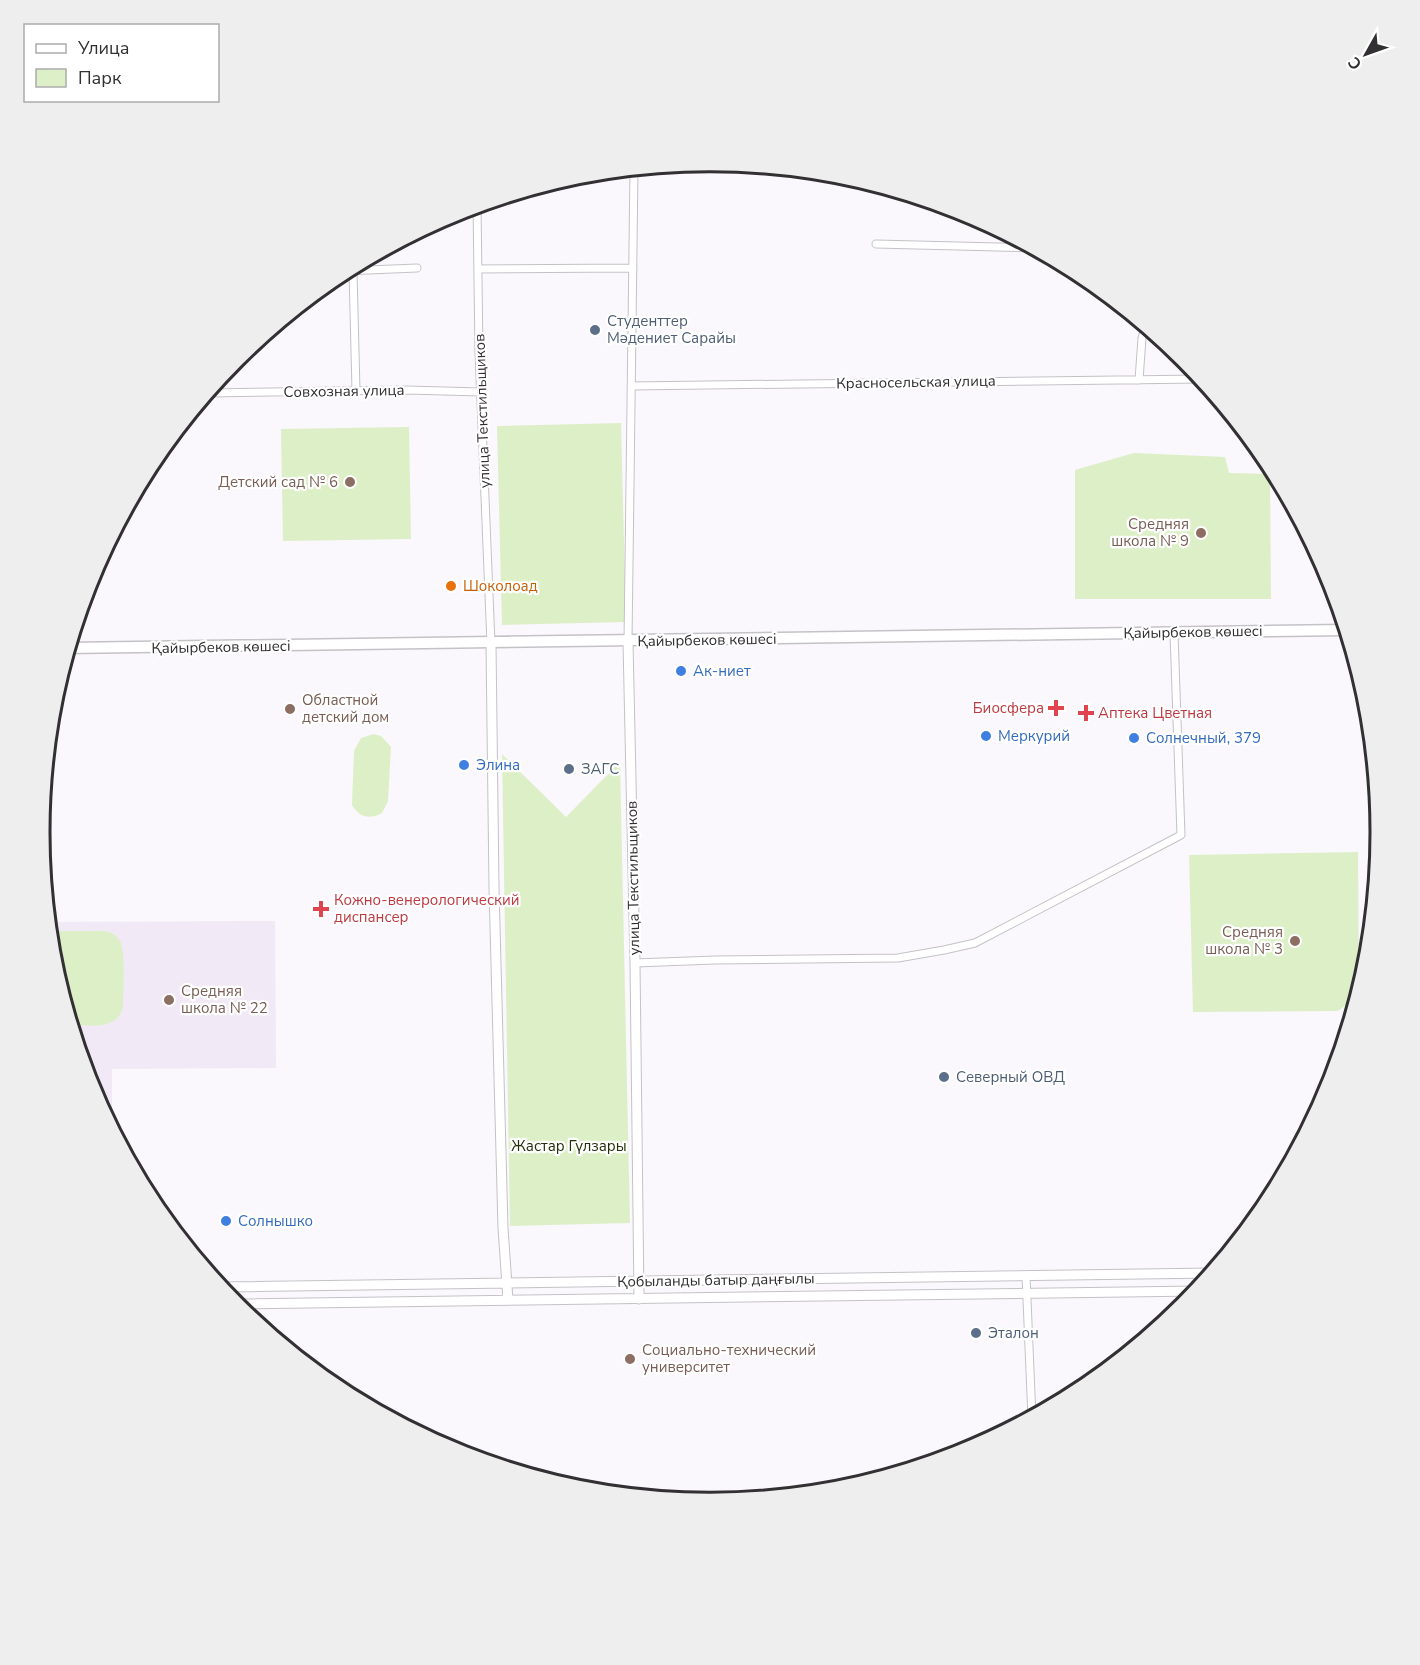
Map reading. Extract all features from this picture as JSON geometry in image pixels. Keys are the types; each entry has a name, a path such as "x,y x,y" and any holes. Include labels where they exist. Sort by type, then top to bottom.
{"main road":[{"name":"Қайырбеков көшесі","path":"76,648 491,644 1338,630"}],"street":[{"name":"улица Текстильщиков","path":"634,177 628,642 639,1299"},
{"name":"улица Текстильщиков","path":"478,214 481,392 491,644 494,888 508,1300"},
{"path":"876,244 1016,248"},
{"path":"363,271 417,268"},
{"path":"478,268 633,268"},
{"path":"353,277 356,391"},
{"path":"1139,380 1143,334"},
{"name":"Красносельская улица","path":"631,386 1190,379"},
{"name":"Совхозная улица","path":"217,393 481,392"},
{"path":"635,963 898,958 975,943 1181,835 1174,633"},
{"name":"Қобыланды батыр даңғылы","path":"231,1287 1201,1274"},
{"path":"1026,1276 1032,1409"},
{"name":"Қобыланды батыр даңғылы","path":"247,1304 1185,1291"}],"shaded area":[{"name":"Средняя школа № 22","path":"275,921 276,1068 112,1069 112,1112 85,1045 72,1003 55,922"}],"green space":[{"path":"621,423 626,622 502,625 497,426"},
{"path":"409,427 411,539 283,541 281,429"},
{"path":"1134,453 1225,457 1229,473 1264,474 1270,483 1271,599 1075,599 1075,470"},
{"path":"374,734 381,736 391,747 388,801 382,813 369,817 361,815 352,805 354,751 361,738"},
{"name":"Жастар Гүлзары","path":"502,754 566,817 620,762 630,1223 510,1226"},
{"path":"1358,852 1359,957 1348,1003 1338,1011 1193,1012 1189,855"},
{"path":"57,931 109,932 119,939 122,946 123,1006 116,1020 95,1026 79,1025 62,961"}],"place":[{"name":"Студенттер Мәдениет Сарайы","path":"595,330"},
{"name":"Детский сад № 6","path":"350,482"},
{"name":"Средняя школа № 9","path":"1201,533"},
{"name":"Шоколоад","path":"451,586"},
{"name":"Ак-ниет","path":"681,671"},
{"name":"Биосфера","path":"1056,708"},
{"name":"Областной детский дом","path":"290,709"},
{"name":"Аптека Цветная","path":"1086,713"},
{"name":"Меркурий","path":"986,736"},
{"name":"Солнечный, 379","path":"1134,738"},
{"name":"Элина","path":"464,765"},
{"name":"ЗАГС","path":"569,769"},
{"name":"Кожно-венерологический диспансер","path":"321,909"},
{"name":"Средняя школа № 3","path":"1295,941"},
{"name":"Средняя школа № 22","path":"169,1000"},
{"name":"Северный ОВД","path":"944,1077"},
{"name":"Солнышко","path":"226,1221"},
{"name":"Эталон","path":"976,1333"},
{"name":"Социально-технический университет","path":"630,1359"}]}
